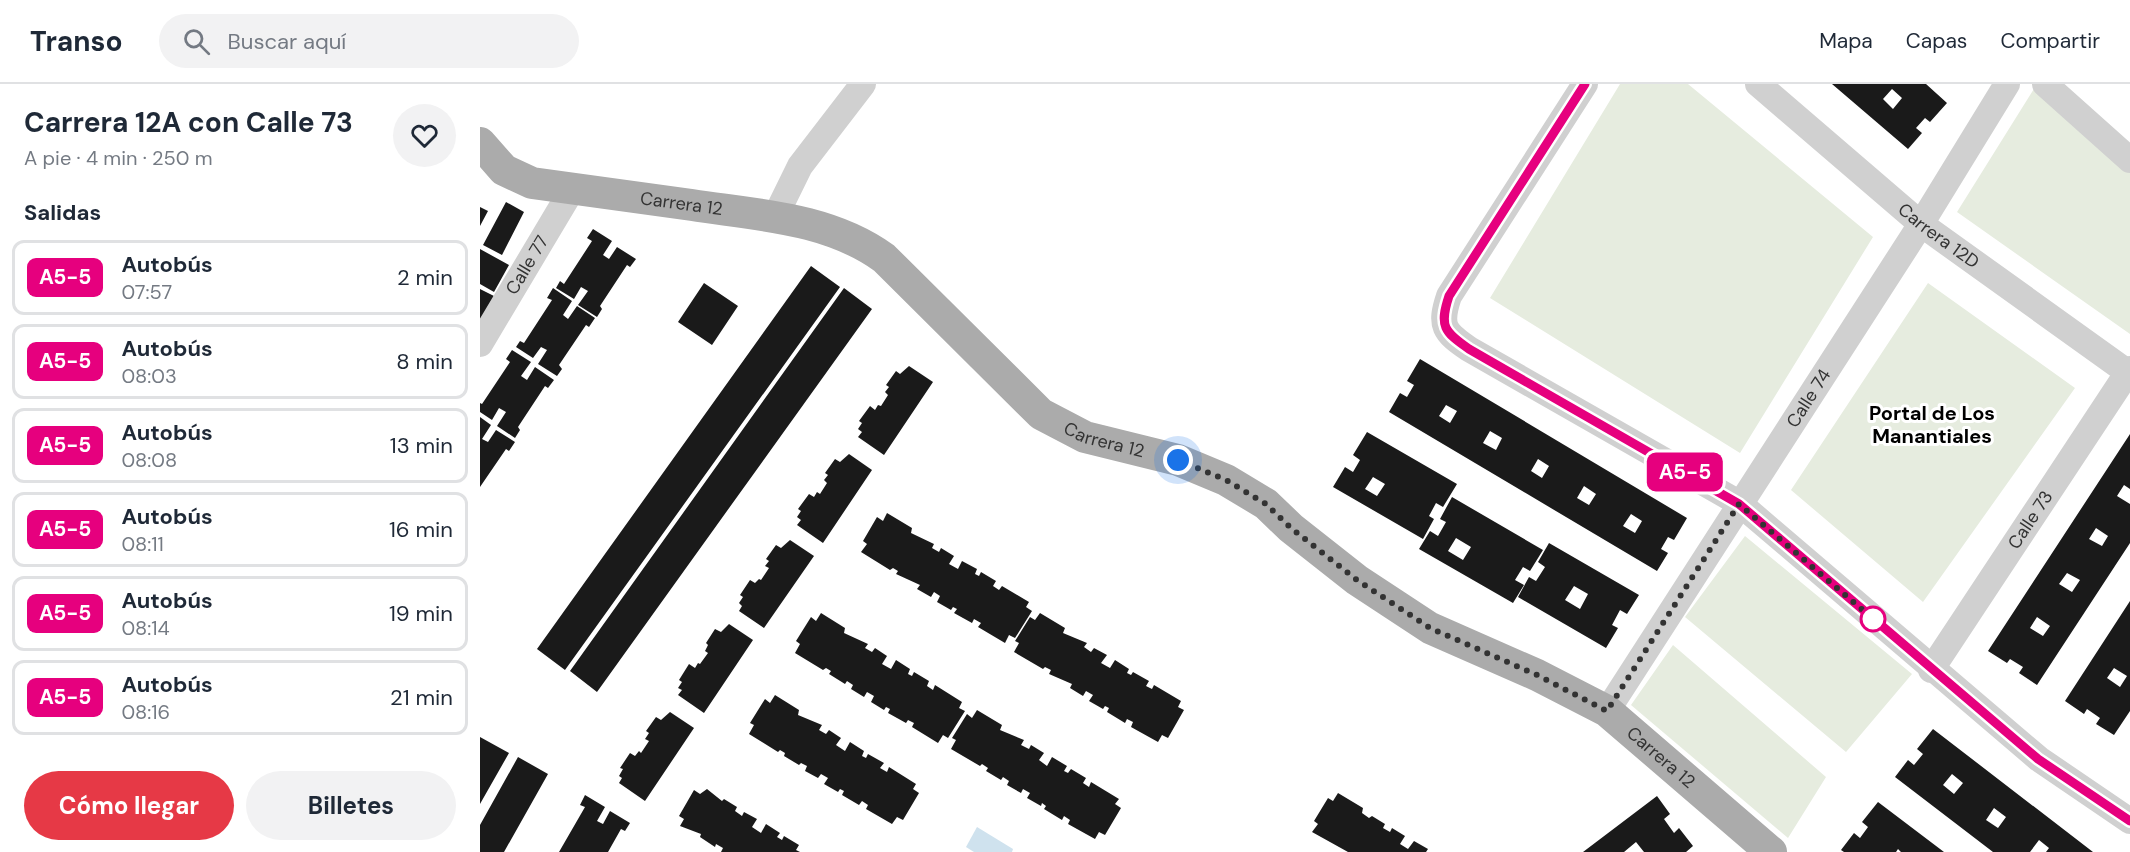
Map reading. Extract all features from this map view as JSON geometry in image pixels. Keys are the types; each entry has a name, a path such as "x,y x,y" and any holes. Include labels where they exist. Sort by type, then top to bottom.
{"main road":[{"name":"Carrera 12","path":"483,154 516,178 775,217 836,231 861,241 877,253 1041,414 1085,437 1178,460 1226,480 1266,504 1291,528 1357,580 1430,628 1537,675 1607,711 1771,852"}],"street":[{"path":"775,217 801,166 863,84"},
{"path":"1586,84 1449,296 1443,313 1443,326 1452,337 1739,504 2038,759 2130,821"},
{"name":"Carrera 12D","path":"1758,84 1921,224 2129,372"},
{"name":"Calle 74","path":"1607,711 1921,224 2007,84"},
{"path":"2045,84 2130,160"},
{"name":"Calle 77","path":"481,339 573,188"},
{"name":"Calle 73","path":"1931,670 2129,372"}],"shaded area":[{"path":"1620,84 1688,84 1873,237 1740,453 1490,298"},
{"path":"2037,84 2130,162 2130,334 1957,212"},
{"path":"1928,283 2075,388 1923,602 1791,490"},
{"path":"1745,536 1912,674 1846,752 1685,617"},
{"path":"1673,645 1826,777 1788,838 1631,705"}],"water":[{"path":"977,827 1013,849 1012,852 974,852 966,847"}],"building":[{"path":"1832,84 1926,84 1947,103 1930,122 1925,118 1916,128 1922,133 1908,149","holes":["1892,89 1902,98 1893,109 1883,99"]},
{"path":"506,202 524,212 502,255 483,245"},
{"path":"480,207 488,211 480,226"},
{"path":"593,229 612,241 603,255 609,259 617,247 636,259 630,267 627,265 600,306 602,309 597,317 578,305 588,291 581,287 574,299 556,288 560,281 564,284 592,241 587,238"},
{"path":"480,249 509,265 494,292 480,284"},
{"path":"811,266 840,287 565,670 537,649"},
{"path":"704,283 738,306 712,345 678,322"},
{"path":"553,288 572,301 563,315 568,319 577,306 595,318 589,327 586,325 559,365 562,369 557,376 538,364 547,350 541,347 533,358 516,347 520,341 524,343 552,300 547,298"},
{"path":"844,288 872,309 597,692 570,671"},
{"path":"480,289 494,296 480,321"},
{"path":"512,350 531,362 521,376 527,380 535,367 554,380 548,388 545,386 518,427 520,430 515,438 497,426 506,412 499,408 492,420 480,412 480,403 482,404 510,362 506,359"},
{"path":"1420,359 1687,518 1674,540 1668,537 1661,549 1668,553 1657,571 1389,412 1400,393 1407,397 1414,385 1407,381","holes":["1446,405 1457,411 1450,423 1439,416","1490,431 1502,438 1496,450 1483,443","1538,459 1549,466 1542,478 1531,471","1584,486 1596,494 1589,505 1577,498","1631,514 1642,521 1635,533 1623,526"]},
{"path":"909,366 933,382 884,455 858,437 862,432 858,429 862,423 859,421 870,406 875,410 878,405 881,406 888,395 885,392 889,387 886,385 896,371 900,374"},
{"path":"480,417 491,425 482,439 488,442 496,430 515,442 509,451 506,449 480,487"},
{"path":"1367,432 1457,484 1443,507 1436,503 1429,516 1434,519 1423,539 1333,487 1345,467 1353,472 1360,460 1353,455","holes":["1373,477 1385,484 1377,496 1365,489"]},
{"path":"2130,434 2130,489 2124,485 2117,496 2130,504 2130,543 2037,685 2019,673 2023,667 2010,659 2007,663 1988,651","holes":["2096,528 2108,536 2102,546 2089,539","2067,573 2080,580 2072,592 2059,584","2037,617 2050,626 2043,636 2030,628"]},
{"path":"849,454 872,470 823,543 797,525 801,520 797,517 801,511 798,509 809,494 814,497 817,492 820,494 827,483 824,480 828,475 825,473 835,459 840,462"},
{"path":"1452,497 1543,550 1530,571 1523,567 1515,580 1524,585 1513,603 1419,549 1430,531 1438,536 1446,522 1440,519","holes":["1456,538 1471,547 1463,560 1448,551"]},
{"path":"887,513 912,528 911,533 934,544 932,548 939,552 941,548 954,556 949,564 958,569 962,561 977,569 975,574 979,576 981,572 996,581 993,586 999,590 1002,586 1029,602 1026,607 1032,611 1015,638 1009,635 1005,643 978,627 981,623 974,619 972,623 954,613 957,609 953,607 951,610 937,602 940,596 934,592 931,597 917,589 920,585 896,574 898,571 893,568 890,570 861,552 867,544 863,541 877,517 883,521"},
{"path":"790,540 814,556 764,628 739,611 742,606 739,603 743,597 740,595 750,580 755,583 761,580 769,568 765,566 769,561 766,559 776,545 781,548"},
{"path":"1549,543 1639,595 1627,614 1620,610 1612,625 1618,628 1606,648 1518,597 1529,577 1536,581 1545,567 1538,562","holes":["1574,586 1588,594 1580,609 1565,600"]},
{"path":"2130,601 2130,711 2114,735 2096,724 2100,718 2087,709 2084,714 2065,701","holes":["2114,668 2127,676 2120,687 2107,678"]},
{"path":"821,613 845,628 844,633 868,644 865,648 872,652 875,648 887,656 882,664 891,669 896,660 910,669 908,674 912,676 914,672 929,681 927,686 933,690 935,685 962,702 959,708 965,711 948,738 943,735 938,743 912,727 914,723 908,720 906,723 888,713 890,709 886,707 884,710 871,702 874,696 867,692 864,697 851,689 853,685 847,681 845,684 829,674 831,671 826,668 823,670 795,653 800,644 796,641 811,617 816,621"},
{"path":"1040,613 1065,628 1063,633 1087,643 1084,647 1091,652 1094,648 1107,655 1101,663 1110,668 1115,660 1129,669 1127,673 1131,675 1133,672 1149,681 1146,686 1152,689 1154,685 1181,701 1178,707 1184,710 1168,738 1162,735 1158,742 1131,727 1133,722 1127,719 1125,723 1107,712 1109,708 1105,706 1103,709 1089,701 1093,695 1086,691 1083,696 1070,688 1072,684 1049,674 1051,670 1045,667 1043,669 1014,652 1019,643 1015,641 1030,617 1035,620"},
{"path":"729,624 753,640 704,713 678,695 682,690 678,688 682,682 679,680 689,664 695,668 708,653 705,651 708,645 706,643 715,629 721,632"},
{"path":"775,695 799,710 798,715 822,725 819,730 826,734 829,730 841,738 836,745 845,751 850,742 864,751 862,756 866,758 868,754 884,763 880,768 887,772 889,767 916,784 913,789 919,793 903,820 897,817 892,824 866,809 868,805 862,801 859,805 842,795 844,791 840,789 838,792 824,784 828,778 821,774 818,778 805,771 807,766 801,763 799,765 784,756 785,753 780,750 778,752 749,734 754,725 750,723 765,699 770,703"},
{"path":"977,710 1002,725 1000,730 1024,740 1021,745 1029,749 1031,745 1044,753 1039,760 1047,766 1052,757 1067,766 1064,771 1068,773 1071,769 1086,778 1083,783 1089,787 1091,782 1119,799 1115,804 1121,808 1105,835 1099,832 1095,839 1068,824 1070,820 1064,816 1062,820 1044,809 1046,806 1042,803 1041,806 1027,798 1030,793 1023,789 1021,793 1007,785 1009,781 1003,777 1001,780 986,771 988,768 982,764 980,766 951,749 956,740 952,738 967,714 972,718"},
{"path":"670,712 694,728 645,801 619,783 622,778 619,776 623,769 620,768 630,753 635,756 639,751 641,753 649,741 645,739 649,733 646,731 656,717 661,720"},
{"path":"1933,729 2093,852 2046,852 2049,848 2039,840 2030,852 1993,852 1895,777 1908,760 1914,765 1923,754 1917,749","holes":["1952,774 1963,783 1954,794 1943,785","1994,808 2006,817 1998,828 1986,820"]},
{"path":"480,737 509,753 480,804"},
{"path":"518,757 548,774 504,852 480,852 480,825"},
{"path":"707,789 722,801 724,799 737,807 735,811 742,816 744,812 757,819 752,827 761,833 766,824 780,833 777,837 782,840 784,836 799,845 796,850 800,852 721,852 723,848 716,844 715,847 700,837 701,834 680,826 684,819 679,816 694,790 700,794"},
{"path":"1338,793 1363,808 1362,813 1369,818 1372,816 1385,824 1383,828 1390,832 1392,828 1405,836 1400,844 1408,849 1414,841 1428,849 1426,852 1348,852 1312,832 1318,824 1314,821 1328,798 1333,801"},
{"path":"585,795 605,807 597,821 603,824 610,811 630,823 625,831 621,829 608,852 559,852 585,807 580,805"},
{"path":"1657,796 1670,814 1664,819 1674,833 1679,828 1693,846 1686,852 1644,852 1636,842 1624,852 1583,852"},
{"path":"1878,802 1944,852 1901,852 1898,849 1896,852 1844,852 1841,850 1854,833 1860,838 1868,827 1862,822"}],"bus line":[{"name":"A5-5","path":"1585,84 1449,296 1443,313 1443,326 1452,337 1469,349 1739,504 2038,759 2130,821"}],"district":[{"name":"Portal de Los Manantiales","path":"1932,424"}],"route":[{"path":"1178,460 1226,480 1266,504 1291,528 1357,580 1430,628 1537,675 1607,711 1739,504 1879,624 1873,619"}]}
